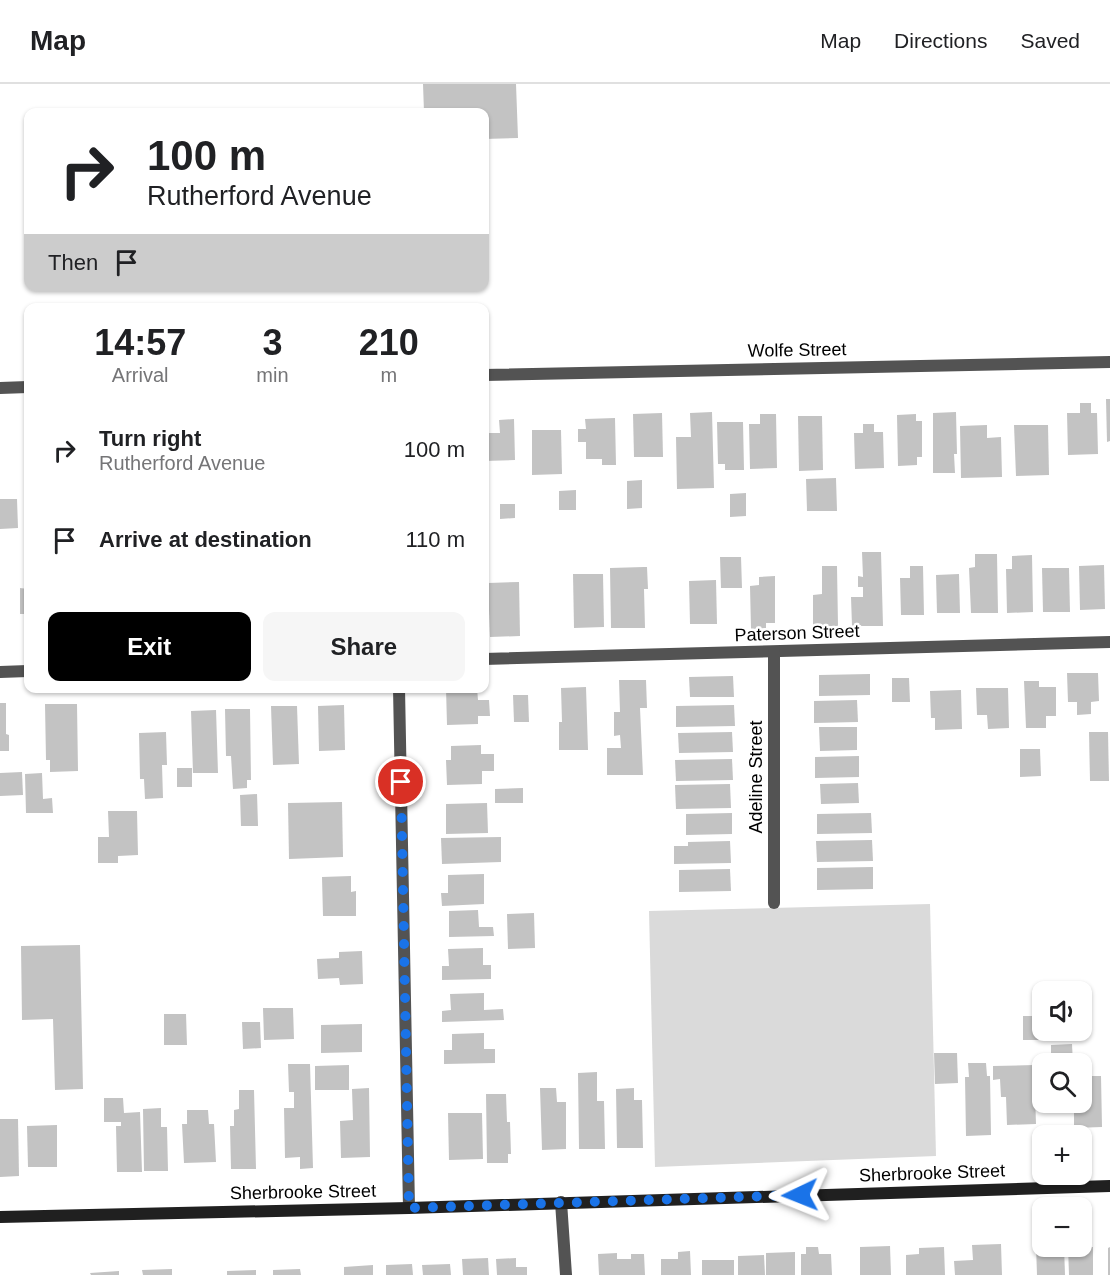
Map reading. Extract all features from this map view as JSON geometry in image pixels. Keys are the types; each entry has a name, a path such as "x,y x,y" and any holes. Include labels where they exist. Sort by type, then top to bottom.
{"main road":[{"name":"Sherbrooke Street","path":"0,1217 409,1208 1110,1186"}],"street":[{"name":"Wolfe Street","path":"489,375 1110,362"},
{"path":"0,388 24,387"},
{"name":"Paterson Street","path":"489,659 1110,642"},
{"name":"Adeline Street","path":"774,652 774,903"},
{"path":"0,672 24,671"},
{"path":"399,693 409,1208"},
{"path":"561,1202 566,1275"}],"shaded area":[{"path":"930,904 936,1156 655,1167 649,911"}],"building":[{"path":"423,84 516,84 518,138 489,139 489,108 424,108"},
{"path":"1106,399 1110,399 1110,441 1107,442"},
{"path":"1080,403 1091,403 1091,413 1097,413 1098,454 1068,455 1067,413 1080,413"},
{"path":"712,412 714,488 677,489 676,437 691,437 690,413"},
{"path":"956,412 955,473 933,473 933,413"},
{"path":"662,413 663,457 634,457 633,414"},
{"path":"760,414 776,414 777,468 750,469 749,424 760,424"},
{"path":"916,414 916,421 922,421 922,457 917,457 917,465 898,466 897,415"},
{"path":"798,416 822,416 823,470 799,471"},
{"path":"615,418 616,465 602,465 602,459 586,459 586,442 578,442 578,429 586,429 585,419"},
{"path":"514,419 515,460 489,461 489,433 500,433 499,420"},
{"path":"717,422 743,422 744,470 725,470 725,464 718,464"},
{"path":"863,424 874,424 874,432 883,432 884,468 855,469 854,433 863,433"},
{"path":"987,425 987,438 1001,437 1002,477 961,478 960,426"},
{"path":"1014,425 1048,425 1049,475 1016,476"},
{"path":"532,430 561,430 562,474 532,475"},
{"path":"836,478 837,511 807,511 806,479"},
{"path":"642,480 642,508 627,509 627,481"},
{"path":"576,490 576,510 559,510 559,491"},
{"path":"746,493 746,516 730,517 730,494"},
{"path":"0,499 17,499 18,528 0,529"},
{"path":"500,504 515,504 515,518 500,519"},
{"path":"862,552 881,552 883,626 852,626 851,597 863,597 863,587 858,587 858,576 863,577"},
{"path":"975,554 997,554 998,613 971,613 969,568 975,567"},
{"path":"1032,555 1033,612 1007,613 1006,569 1012,569 1012,556"},
{"path":"720,557 741,557 742,588 721,588"},
{"path":"1104,565 1105,609 1080,610 1079,566"},
{"path":"822,566 837,566 838,626 813,626 813,595 822,594"},
{"path":"910,566 923,566 924,615 901,615 900,578 910,578"},
{"path":"647,567 648,589 644,589 645,628 611,628 610,568"},
{"path":"1042,568 1069,568 1070,612 1043,612"},
{"path":"573,574 603,574 604,627 574,628"},
{"path":"959,574 960,613 937,613 936,575"},
{"path":"775,576 775,623 766,623 766,628 751,629 750,586 759,585 759,577"},
{"path":"716,580 717,624 690,624 689,581"},
{"path":"519,582 520,636 490,637 489,583"},
{"path":"20,588 24,588 24,614 20,614"},
{"path":"1067,673 1098,673 1099,701 1091,702 1091,714 1077,715 1077,702 1068,702"},
{"path":"870,674 870,695 819,696 819,675"},
{"path":"733,676 734,697 690,697 689,677"},
{"path":"892,678 909,678 910,702 892,702"},
{"path":"619,680 646,680 647,708 640,708 643,775 607,775 607,748 621,748 620,735 614,736 614,712 620,712"},
{"path":"1024,681 1039,681 1039,687 1056,687 1056,716 1046,716 1046,728 1026,728"},
{"path":"586,687 588,750 559,750 559,722 562,722 561,688"},
{"path":"976,688 1008,688 1009,728 988,729 987,715 977,715"},
{"path":"961,690 962,729 935,730 935,718 931,718 930,691"},
{"path":"446,693 477,693 478,700 489,700 490,716 478,716 478,724 447,725"},
{"path":"513,695 528,695 529,722 514,722"},
{"path":"857,700 858,722 814,723 814,701"},
{"path":"0,703 6,703 6,734 9,735 9,751 0,751"},
{"path":"45,704 77,704 78,771 50,772 50,760 46,760"},
{"path":"344,705 345,750 319,751 318,706"},
{"path":"734,705 735,726 676,727 676,706"},
{"path":"271,706 297,706 299,764 273,765"},
{"path":"225,709 250,709 251,780 247,780 247,788 233,789 231,756 226,756"},
{"path":"216,710 218,773 193,773 191,711"},
{"path":"819,727 857,727 857,750 820,751"},
{"path":"166,732 167,765 162,765 163,798 145,799 144,779 140,779 139,733"},
{"path":"732,732 733,752 679,753 678,733"},
{"path":"1089,732 1108,732 1109,781 1090,781"},
{"path":"481,745 481,754 494,754 494,771 482,771 482,784 447,785 446,760 451,760 451,746"},
{"path":"1020,749 1040,749 1041,776 1020,777"},
{"path":"859,756 859,777 815,778 815,757"},
{"path":"732,759 733,780 676,781 675,760"},
{"path":"177,768 192,768 192,787 177,787"},
{"path":"22,772 23,795 0,796 0,773"},
{"path":"42,773 43,799 52,798 53,813 26,813 25,774"},
{"path":"858,783 859,803 821,804 820,784"},
{"path":"730,784 731,808 676,809 675,785"},
{"path":"523,788 523,803 495,803 495,789"},
{"path":"257,794 258,826 241,826 240,795"},
{"path":"342,802 343,857 289,859 288,803"},
{"path":"487,803 488,833 446,834 446,804"},
{"path":"108,811 137,811 138,855 118,856 118,863 98,863 98,837 109,837"},
{"path":"732,813 732,834 686,835 686,814"},
{"path":"871,813 872,833 817,834 817,814"},
{"path":"501,837 501,862 442,864 441,838"},
{"path":"872,840 873,861 817,862 816,841"},
{"path":"730,841 731,863 674,864 674,846 688,846 688,842"},
{"path":"873,867 873,889 817,890 817,868"},
{"path":"730,869 731,891 679,892 679,870"},
{"path":"484,874 484,904 442,906 441,893 448,893 448,875"},
{"path":"351,876 351,892 356,891 356,916 323,916 322,877"},
{"path":"478,910 479,927 493,927 494,936 449,937 449,911"},
{"path":"534,913 535,948 508,949 507,914"},
{"path":"80,945 83,1089 55,1090 53,1019 22,1020 21,946"},
{"path":"483,948 483,965 491,965 491,979 442,980 442,966 449,966 448,949"},
{"path":"362,951 363,984 340,985 339,978 318,979 317,959 339,958 339,952"},
{"path":"484,993 484,1010 503,1009 504,1020 442,1022 442,1011 451,1010 450,994"},
{"path":"263,1008 293,1008 294,1039 264,1040"},
{"path":"164,1014 186,1014 187,1045 164,1045"},
{"path":"1023,1016 1032,1016 1032,1040 1023,1040"},
{"path":"242,1022 260,1022 261,1048 243,1049"},
{"path":"362,1024 362,1052 321,1053 321,1025"},
{"path":"484,1033 484,1049 495,1049 495,1063 444,1064 444,1050 452,1050 452,1034"},
{"path":"1072,1044 1072,1053 1051,1053 1051,1045"},
{"path":"934,1053 957,1053 958,1083 935,1084"},
{"path":"968,1063 986,1063 987,1076 990,1076 991,1135 966,1136 965,1077 969,1077"},
{"path":"288,1064 310,1064 313,1168 300,1169 300,1157 285,1158 284,1108 294,1108 294,1092 289,1092"},
{"path":"349,1065 349,1090 315,1090 315,1066"},
{"path":"1032,1065 1032,1113 1036,1113 1036,1124 1007,1125 1006,1097 1001,1097 1000,1079 993,1080 993,1066"},
{"path":"597,1072 597,1101 604,1101 605,1149 579,1149 578,1073"},
{"path":"1092,1076 1101,1076 1102,1127 1074,1125 1074,1113 1092,1113"},
{"path":"369,1088 370,1157 341,1158 340,1121 353,1120 352,1089"},
{"path":"540,1088 556,1088 557,1102 566,1102 566,1149 542,1150"},
{"path":"634,1088 634,1100 642,1100 643,1148 617,1148 616,1089"},
{"path":"239,1090 254,1090 256,1169 231,1169 230,1126 234,1126 234,1110 239,1109"},
{"path":"486,1094 506,1094 511,1154 508,1154 508,1163 487,1163"},
{"path":"104,1098 123,1098 124,1113 140,1112 142,1172 117,1172 116,1126 121,1126 121,1122 104,1122"},
{"path":"161,1108 161,1127 167,1127 168,1171 144,1171 143,1109"},
{"path":"187,1110 208,1110 209,1124 214,1124 216,1162 184,1163 182,1124 187,1124"},
{"path":"448,1113 482,1113 483,1159 449,1160"},
{"path":"0,1119 18,1119 19,1176 0,1177"},
{"path":"57,1125 57,1167 28,1167 27,1126"},
{"path":"1001,1244 1002,1275 955,1275 954,1261 973,1260 972,1245"},
{"path":"890,1246 891,1275 860,1275 860,1247"},
{"path":"806,1247 818,1247 819,1254 831,1254 832,1275 801,1275 801,1254 806,1254"},
{"path":"944,1247 945,1275 906,1275 906,1255 919,1254 919,1248"},
{"path":"1093,1247 1093,1275 1069,1275 1068,1257 1092,1257"},
{"path":"1110,1247 1110,1275 1108,1275 1108,1248"},
{"path":"690,1251 691,1275 661,1275 661,1259 678,1259 678,1252"},
{"path":"795,1252 795,1275 766,1275 766,1253"},
{"path":"617,1253 617,1259 631,1259 631,1254 644,1254 645,1275 599,1275 598,1254"},
{"path":"764,1255 765,1275 738,1275 738,1256"},
{"path":"1036,1257 1064,1257 1065,1275 1037,1275"},
{"path":"488,1258 489,1275 463,1275 462,1259"},
{"path":"516,1258 516,1267 527,1267 527,1275 497,1275 496,1259"},
{"path":"702,1260 734,1260 734,1275 702,1275"},
{"path":"412,1264 413,1275 386,1275 386,1265"},
{"path":"450,1264 451,1275 423,1275 422,1265"},
{"path":"373,1265 373,1275 344,1275 344,1267"},
{"path":"172,1269 172,1275 143,1275 142,1270"},
{"path":"300,1269 301,1275 273,1275 273,1270"},
{"path":"256,1270 256,1275 227,1275 227,1271"},
{"path":"119,1271 119,1275 91,1275 90,1273"}],"route":[{"path":"401,782 409,1208 800,1195"}]}
